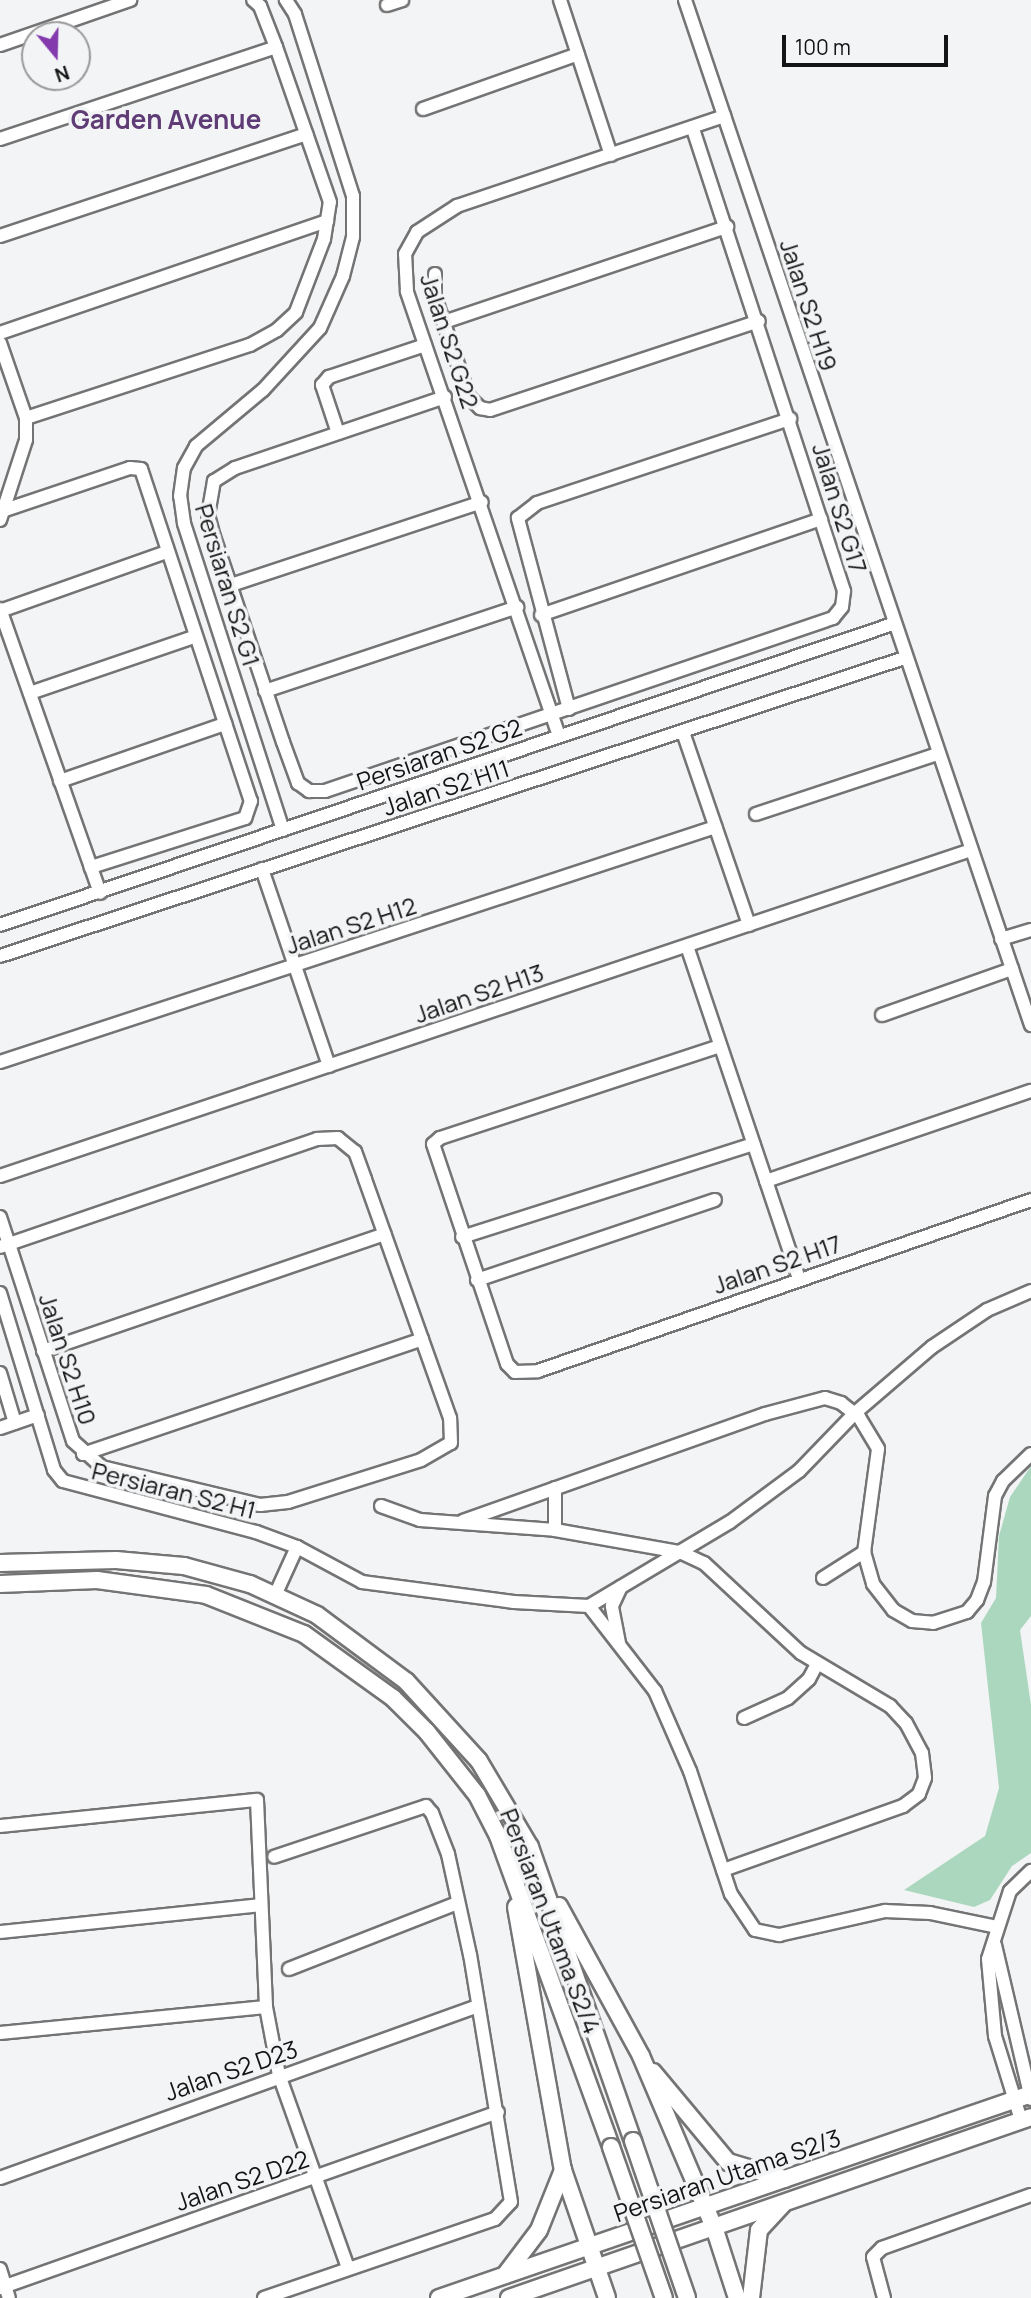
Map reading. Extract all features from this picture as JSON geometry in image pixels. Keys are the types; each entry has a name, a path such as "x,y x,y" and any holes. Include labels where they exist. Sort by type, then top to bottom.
{"main road":[{"path":"0,1563 116,1560 184,1566 276,1593 353,1639 433,1706 502,1796 537,1868 641,2056 714,2227 737,2298"},
{"name":"Persiaran Utama S2/4","path":"0,1584 97,1580 206,1594 304,1634 393,1698 427,1732 477,1795 508,1860 664,2298"},
{"path":"508,1860 563,2169 607,2298"},
{"path":"537,1868 687,2298"},
{"path":"641,2056 728,2162 785,2179"},
{"name":"Persiaran Utama S2/3","path":"439,2298 1027,2097"},
{"name":"Persiaran Utama S2/3","path":"509,2298 1026,2118"},
{"path":"505,2275 539,2230 563,2169"},
{"path":"751,2298 759,2230 785,2202"}],"street":[{"path":"0,45 130,0"},
{"path":"26,418 250,345 277,330 296,313 327,221 330,202 276,47 260,6 253,0"},
{"name":"Persiaran S2 G1","path":"283,830 184,523 180,496 184,468 196,446 263,390 320,328 342,276 353,237 353,196 295,14 286,0"},
{"path":"387,5 402,0"},
{"path":"560,0 611,155"},
{"name":"Jalan S2 H19","path":"685,0 902,653"},
{"path":"0,139 276,47"},
{"path":"423,109 578,54"},
{"name":"Jalan S2 G22","path":"559,736 482,502 407,291 405,254 417,232 433,218 457,206 724,116"},
{"name":"Jalan S2 G17","path":"265,691 298,783 309,791 325,791 833,618 842,607 844,591 759,321 693,128"},
{"path":"0,236 306,134"},
{"path":"0,333 327,221"},
{"path":"444,323 727,227"},
{"path":"435,274 435,297 469,397 480,408 491,410 759,321"},
{"path":"0,343 26,418 26,440 3,515"},
{"path":"338,433 322,385 329,377 425,345"},
{"path":"444,397 235,467 214,481 208,515 265,691 517,607"},
{"path":"569,709 518,531 518,518 525,510 790,419"},
{"path":"3,515 137,467 251,800 245,818 91,867"},
{"path":"231,585 482,502"},
{"path":"541,615 821,520"},
{"path":"100,893 0,610 167,552"},
{"name":"Persiaran S2 G2","path":"0,925 893,624"},
{"path":"30,694 194,637"},
{"path":"902,653 1031,1025"},
{"name":"Jalan S2 H11","path":"0,956 682,732 902,653"},
{"path":"60,781 225,724"},
{"path":"682,732 749,925"},
{"path":"756,814 937,754"},
{"name":"Jalan S2 H12","path":"0,1062 715,827"},
{"name":"Jalan S2 H13","path":"0,1176 971,850"},
{"path":"262,870 329,1066"},
{"path":"1001,939 1031,930"},
{"path":"687,946 799,1278"},
{"path":"882,1015 1012,969"},
{"path":"715,1200 477,1280 433,1144 440,1138 720,1046"},
{"path":"766,1181 1031,1091"},
{"path":"4,1245 317,1139 338,1138 355,1152 422,1339 83,1454"},
{"path":"462,1237 754,1144"},
{"name":"Jalan S2 H17","path":"477,1280 507,1364 524,1374 1031,1200"},
{"name":"Jalan S2 H10","path":"0,1217 4,1245 73,1441 83,1454 102,1467 134,1478 260,1505 288,1502 442,1451 451,1443 453,1431 422,1339"},
{"path":"43,1350 384,1234"},
{"path":"997,1927 930,1913 886,1911 779,1935 755,1930 740,1913 670,1721 655,1691 589,1606 730,1522 799,1471 855,1413 932,1347 987,1310 1031,1291"},
{"name":"Persiaran S2 H1","path":"0,1293 54,1470 74,1487 256,1531 297,1547 362,1582 514,1602 589,1606"},
{"path":"0,1373 15,1423"},
{"path":"463,1521 807,1401 825,1398 855,1413 878,1449 864,1552 880,1599 912,1621 933,1623 967,1612 984,1582 995,1496 1003,1481 1031,1454"},
{"path":"0,1428 37,1415"},
{"path":"555,1488 555,1530"},
{"path":"381,1506 420,1520 463,1521 555,1530 680,1552 704,1563 817,1664 890,1706 906,1723 922,1753 925,1778 919,1794 903,1806 723,1870"},
{"path":"276,1593 297,1547"},
{"path":"823,1578 864,1552"},
{"path":"621,1587 612,1606 622,1650"},
{"path":"744,1718 788,1698 817,1664"},
{"path":"0,1826 257,1800 266,2007 279,2075 348,2268"},
{"path":"264,2298 506,2212 512,2202 498,2112 448,1854 426,1806 274,1857"},
{"path":"1026,2118 1027,2097 995,1945 997,1927 1010,1891 1031,1871"},
{"path":"289,1969 457,1903"},
{"path":"0,1932 261,1905"},
{"path":"995,1945 988,1959 988,1996 999,2050 1027,2097"},
{"name":"Jalan S2 D23","path":"0,2178 279,2075 478,2006"},
{"path":"0,2033 266,2007"},
{"path":"999,2050 1016,2045"},
{"name":"Jalan S2 D22","path":"5,2291 315,2176 498,2112"},
{"path":"884,2298 873,2257 882,2248 1031,2195"},
{"path":"0,2269 5,2291"}],"green space":[{"path":"1031,1466 1031,1616 1020,1630 1031,1705 1031,1853 1012,1866 990,1900 974,1907 904,1890 985,1836 999,1788 981,1623 996,1598 999,1536 1010,1497"}],"district":[{"name":"Garden Avenue","path":"166,120"}]}
